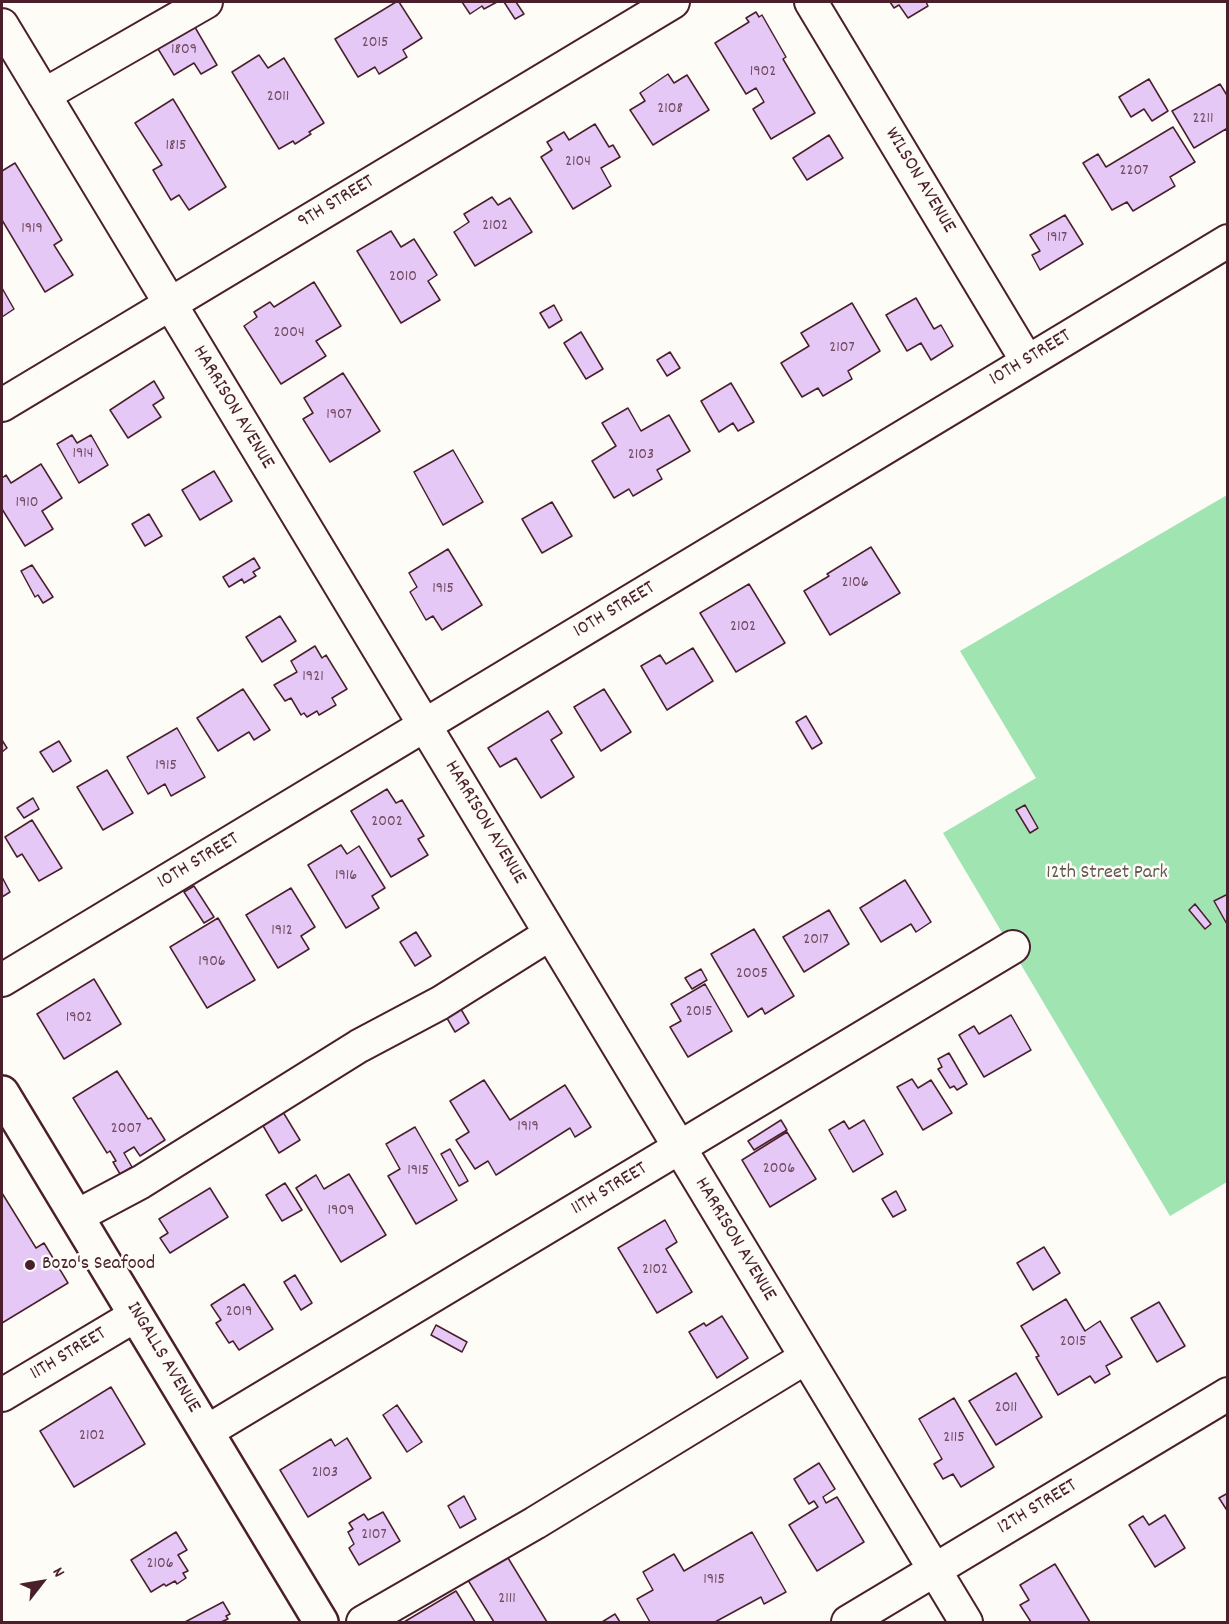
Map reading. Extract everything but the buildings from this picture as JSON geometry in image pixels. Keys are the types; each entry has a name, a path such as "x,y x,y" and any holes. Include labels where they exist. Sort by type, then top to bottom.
{"main road":[{"name":"INGALLS AVENUE","path":"2,1093 321,1623"}],"street":[{"path":"44,95 206,2"},
{"name":"9TH STREET","path":"2,405 673,2"},
{"name":"WILSON AVENUE","path":"811,2 1027,361"},
{"name":"HARRISON AVENUE","path":"2,24 966,1623"},
{"name":"10TH STREET","path":"2,980 1227,241"},
{"path":"77,1216 141,1182 359,1046 440,1003 550,934"},
{"name":"11TH STREET","path":"206,1432 1013,947"},
{"name":"11TH STREET","path":"2,1395 136,1315"},
{"path":"363,1623 535,1522 805,1358"},
{"name":"12TH STREET","path":"848,1623 1227,1394"}],"green space":[{"name":"12th Street Park","path":"1227,495 1227,1182 1170,1216 943,833 1036,778 960,651"}],"place":[{"name":"Bozo's Seafood","path":"30,1265"}]}
